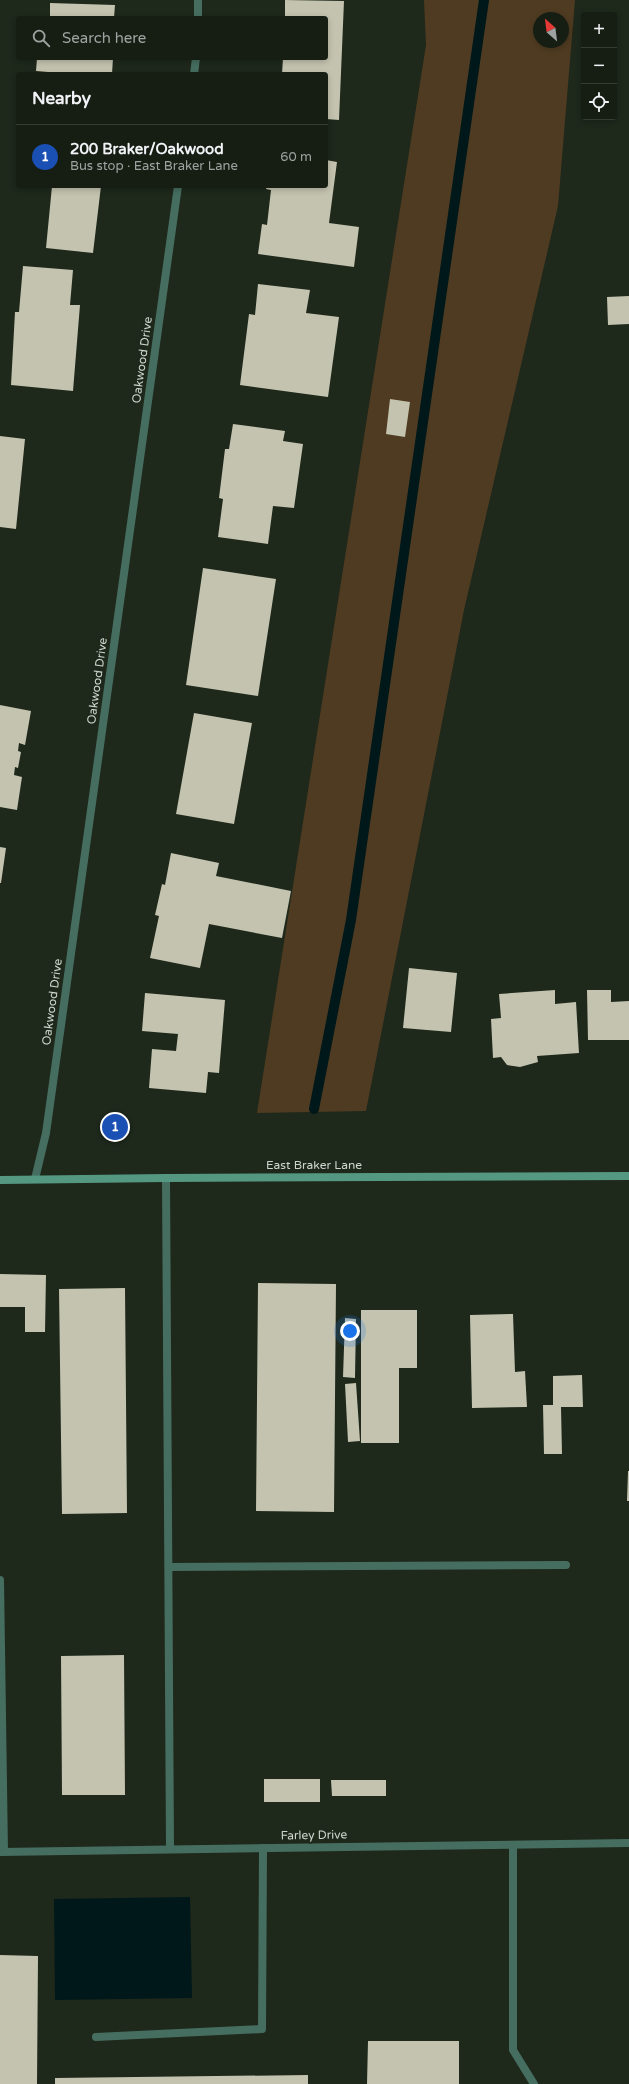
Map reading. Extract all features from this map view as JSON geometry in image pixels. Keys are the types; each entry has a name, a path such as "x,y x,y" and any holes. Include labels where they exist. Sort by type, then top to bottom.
{"main road":[{"name":"East Braker Lane","path":"0,1180 629,1176"}],"street":[{"path":"198,0 198,16"},
{"path":"194,72 196,60"},
{"name":"Oakwood Drive","path":"35,1179 46,1133 178,188"},
{"path":"166,1178 170,1849"},
{"path":"168,1568 566,1565"},
{"path":"0,1580 2,1852"},
{"name":"Farley Drive","path":"2,1852 629,1843"},
{"path":"513,1845 513,2050 534,2084"},
{"path":"96,2037 262,2029 263,1848"}],"shaded area":[{"path":"424,0 575,0 558,206 464,610 366,1111 257,1113 426,45"}],"water":[{"path":"190,1897 192,1998 55,2000 54,1899"}],"building":[{"path":"285,0 344,1 339,120 328,119 328,72 282,72 283,60 328,60 328,16 285,16"},
{"path":"50,3 115,5 114,16 50,16"},
{"path":"37,60 113,60 112,72 36,71"},
{"path":"328,160 337,162 329,223 359,227 354,267 258,254 262,224 267,225 271,190 266,189 328,188"},
{"path":"52,188 101,188 93,253 46,248"},
{"path":"23,266 73,270 70,305 80,305 73,391 11,385 15,312 19,312"},
{"path":"258,284 310,290 306,313 339,317 328,397 240,385 249,314 255,315"},
{"path":"629,296 629,324 608,325 607,297"},
{"path":"390,399 410,402 405,437 386,434"},
{"path":"233,424 285,431 283,441 303,444 294,508 273,506 268,544 218,537 223,499 219,498 225,449 229,449"},
{"path":"0,436 25,439 16,529 0,527"},
{"path":"203,568 276,579 258,696 186,685"},
{"path":"0,705 31,711 25,745 19,743 18,751 21,752 18,768 15,767 14,775 22,777 17,810 0,807"},
{"path":"194,713 252,723 234,824 176,814"},
{"path":"0,847 6,848 1,883 0,883"},
{"path":"171,853 219,863 216,876 291,891 282,938 209,924 200,968 150,958 159,916 155,915 162,884 165,885"},
{"path":"409,968 457,973 451,1032 403,1028"},
{"path":"555,990 555,1004 576,1002 579,1053 537,1056 538,1062 520,1067 507,1065 501,1057 493,1058 491,1019 501,1018 499,994"},
{"path":"587,990 611,990 611,1002 629,1001 629,1040 588,1040"},
{"path":"145,993 225,1000 219,1073 208,1072 206,1093 149,1088 152,1049 176,1051 178,1034 142,1031"},
{"path":"0,1274 46,1275 45,1332 25,1332 25,1307 0,1307"},
{"path":"258,1283 336,1284 334,1512 256,1511"},
{"path":"125,1288 127,1513 62,1514 59,1289"},
{"path":"361,1310 417,1310 417,1368 399,1368 399,1443 361,1443"},
{"path":"513,1314 515,1372 525,1371 527,1407 472,1408 470,1315"},
{"path":"345,1318 356,1319 355,1378 343,1377"},
{"path":"582,1375 583,1407 561,1407 562,1454 544,1454 543,1405 553,1405 553,1376"},
{"path":"356,1383 360,1441 348,1442 345,1384"},
{"path":"628,1471 629,1501 627,1501"},
{"path":"124,1655 125,1795 62,1795 61,1656"},
{"path":"264,1779 320,1779 320,1802 264,1802"},
{"path":"331,1780 386,1780 386,1796 332,1796"},
{"path":"0,1955 38,1956 37,2084 0,2084"},
{"path":"368,2041 459,2041 459,2084 367,2084"},
{"path":"308,2075 308,2084 55,2084 55,2078"}],"waterway":[{"path":"314,1109 351,920 484,0"}],"place":[{"name":"200 Braker/Oakwood","path":"115,1127"}]}
